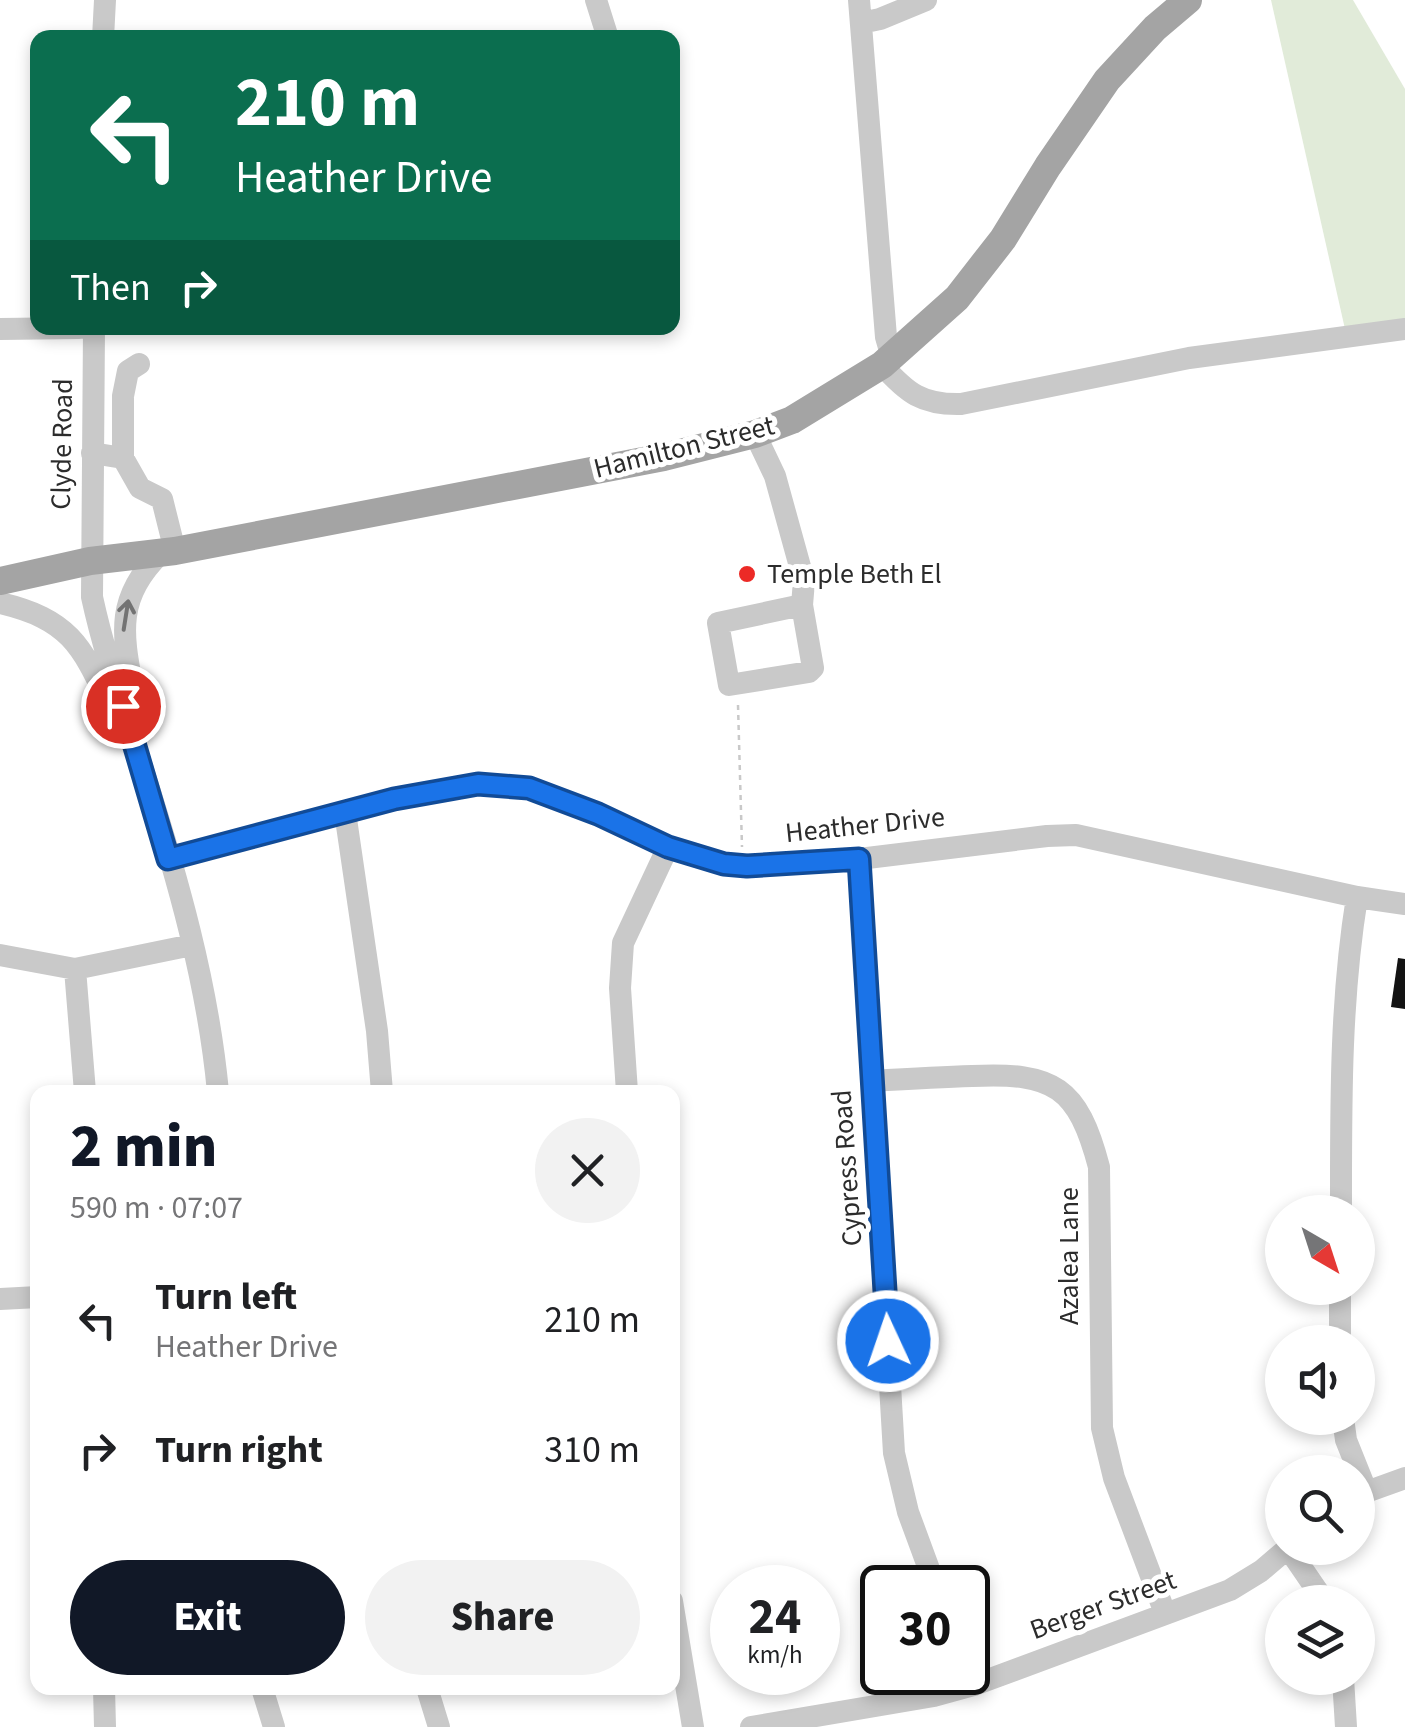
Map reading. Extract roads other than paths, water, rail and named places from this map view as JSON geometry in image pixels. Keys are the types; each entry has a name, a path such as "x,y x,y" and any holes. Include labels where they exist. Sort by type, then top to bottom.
{"main road":[{"name":"Hamilton Street","path":"0,581 90,562 167,553 664,457 755,434 792,420 887,361 936,320 980,271 1107,80 1155,28 1188,0"}],"street":[{"path":"104,30 105,0"},
{"path":"596,0 605,30"},
{"path":"926,0 880,19 860,11 887,361 902,387 927,402 961,404 1189,358 1405,329"},
{"path":"0,329 30,329"},
{"name":"Clyde Road","path":"94,335 92,597 146,780"},
{"path":"139,364 128,372 122,396 123,458 140,488 162,499 167,553 136,582 123,620 124,644 146,780 192,944 214,1042 217,1085"},
{"path":"755,434 776,476 800,563 804,580 802,605 813,668 809,672 728,685 718,623 802,605"},
{"path":"92,453 123,458"},
{"path":"0,604 21,607 50,619 73,640 85,656 146,780"},
{"name":"Heather Drive","path":"168,859 394,799 478,784 507,785 529,788 598,814 668,847 724,864 859,859 1076,835 1357,897 1405,904"},
{"path":"345,812 381,1085"},
{"path":"627,1085 620,988 622,943 668,847"},
{"name":"Cypress Road","path":"859,859 894,1453 908,1512 928,1565"},
{"path":"1341,1195 1342,1035 1346,966 1357,897"},
{"path":"0,956 75,969 192,944"},
{"path":"75,969 84,1085"},
{"name":"Azalea Lane","path":"871,1080 1006,1074 1031,1077 1045,1081 1069,1099 1088,1126 1099,1167 1102,1428 1114,1478 1166,1613"},
{"path":"0,1300 30,1297"},
{"path":"1375,1488 1405,1478"},
{"name":"Berger Street","path":"990,1670 1166,1613 1244,1583 1267,1565"},
{"path":"680,1646 694,1727"},
{"path":"104,1695 105,1727"},
{"path":"264,1695 274,1727"},
{"path":"428,1695 439,1727"},
{"name":"Berger Street","path":"751,1727 936,1695"},
{"path":"1344,1695 1346,1727"}],"place":[{"name":"Temple Beth El","path":"747,574"}]}
